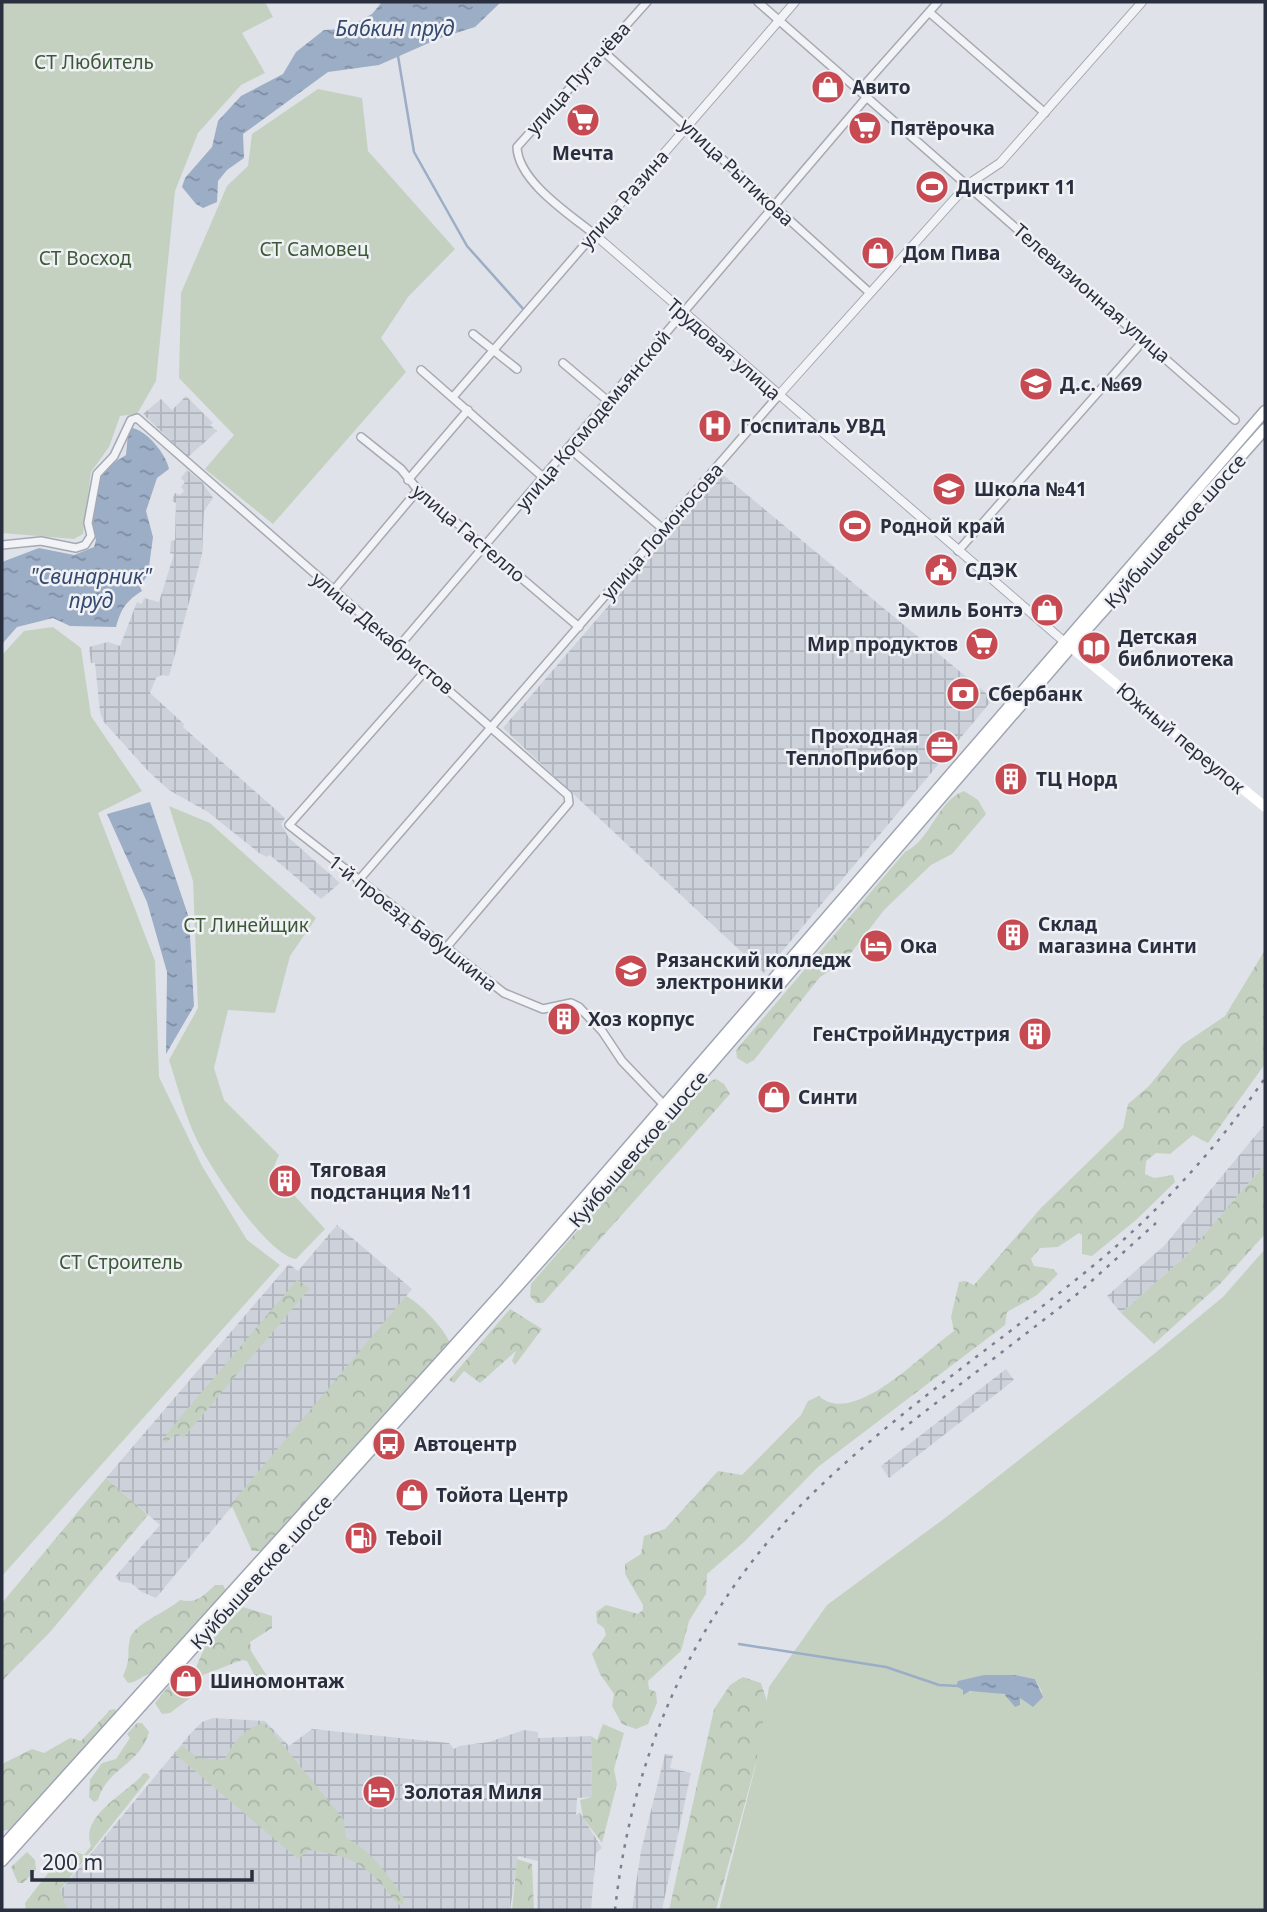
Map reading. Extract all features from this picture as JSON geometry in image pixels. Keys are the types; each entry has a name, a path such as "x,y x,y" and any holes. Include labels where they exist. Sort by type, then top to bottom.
{"main road":[{"name":"Куйбышевское шоссе","path":"2,1861 561,1238 1265,410"},
{"name":"Куйбышевское шоссе","path":"2,1847 466,1333 1067,645 1265,429"},
{"name":"Южный переулок","path":"1067,645 1265,807"}],"street":[{"name":"улица Пугачёва","path":"518,158 517,147 523,139 647,2"},
{"name":"Телевизионная улица","path":"758,2 1235,419"},
{"name":"улица Разина","path":"453,397 796,2"},
{"path":"859,91 938,2"},
{"name":"улица Ломоносова","path":"358,881 778,396 967,184 1000,163 1142,2"},
{"path":"929,12 1045,113"},
{"name":"улица Рытикова","path":"603,51 870,293"},
{"name":"улица Космодемьянской","path":"400,645 866,98"},
{"name":"Трудовая улица","path":"518,158 545,195 594,234 1067,645"},
{"path":"473,334 517,369"},
{"path":"958,551 1145,339"},
{"path":"563,363 608,401"},
{"path":"421,370 544,478"},
{"path":"408,480 468,410"},
{"name":"улица Декабристов","path":"2,545 41,541 76,548 85,545 91,536 89,512 97,474 114,456 131,420 143,420 193,464 229,501 494,727 568,795 569,803 444,949"},
{"name":"улица Гастелло","path":"361,437 401,469 418,490 486,545 579,627"},
{"path":"569,449 663,529"},
{"path":"332,591 418,490"},
{"name":"1-й проезд Бабушкина","path":"427,669 289,825 444,949 504,993 543,1009 571,1003 579,1007 602,1031 622,1061 666,1106"}],"shaded area":[{"path":"186,396 213,423 210,425 217,431 188,457 143,414 161,399 172,410"},
{"path":"187,470 202,482 213,498 204,511 202,555 169,676 156,678 150,693 184,724 183,727 285,818 281,824 289,838 340,883 321,899 270,855 267,857 259,853 208,812 169,790 104,722 100,712 95,663 91,663 89,647 108,642 120,646 137,602 142,604 144,598 159,602 174,554 170,553 171,541 175,540 176,503 172,501 175,493 180,495 184,491 181,487 185,482 181,478"},
{"path":"722,474 993,699 764,973 503,728"},
{"path":"1265,1124 1265,1164 1186,1256 1121,1313 1107,1296 1165,1245"},
{"path":"337,1225 412,1289 156,1598 131,1583 121,1582 115,1577 160,1525 106,1478 289,1264 298,1271"},
{"path":"1006,1369 1014,1380 889,1478 881,1466"},
{"path":"213,1718 265,1721 289,1746 312,1729 449,1743 454,1749 489,1742 524,1730 538,1732 538,1738 591,1736 592,1797 577,1798 576,1815 580,1813 602,1848 596,1853 591,1910 537,1910 538,1861 518,1856 510,1910 68,1910 60,1891 191,1733 202,1722"},
{"path":"665,1754 673,1755 670,1768 691,1773 662,1910 632,1910 641,1851"}],"green space":[{"name":"СТ Восход","path":"2,2 265,2 273,17 242,33 265,73 241,85 198,133 175,191 156,381 137,414 120,416 109,447 91,472 83,534 74,539 2,533"},
{"name":"СТ Самовец","path":"318,89 362,98 368,151 455,249 408,297 381,338 406,372 273,524 205,469 234,435 179,378 181,293 227,186 248,166 252,134"},
{"name":"СТ Строитель","path":"53,627 81,648 91,716 142,791 98,813 155,961 159,1077 202,1166 247,1240 280,1265 2,1576 2,655 24,631"},
{"path":"964,791 978,800 986,814 952,854 931,865 884,910 844,962 820,977 754,1060 747,1064 737,1058 736,1050 905,852 922,839 947,803"},
{"name":"СТ Линейщик","path":"169,806 210,823 316,918 290,956 275,1013 228,1010 214,1068 224,1100 279,1155 269,1178 285,1197 294,1195 325,1229 296,1259 284,1254 256,1228 215,1171 189,1122 169,1060 198,1008 193,881"},
{"path":"1265,950 1265,1064 1208,1143 1193,1135 1170,1154 1156,1153 1146,1161 1145,1174 1154,1178 1173,1175 1175,1182 1136,1220 1092,1256 1082,1254 1082,1235 1079,1233 1058,1247 1040,1248 1031,1259 1034,1266 1053,1269 1058,1274 1037,1295 1007,1312 1005,1325 818,1467 744,1542 707,1574 706,1594 689,1621 681,1651 648,1681 649,1689 656,1692 657,1703 648,1724 636,1729 622,1724 612,1706 614,1694 600,1674 592,1654 606,1635 604,1628 597,1623 596,1612 606,1605 638,1614 643,1610 643,1605 625,1574 625,1564 641,1554 644,1536 665,1529 718,1471 742,1475 801,1415 808,1401 819,1396 834,1403 851,1402 869,1395 954,1331 951,1317 959,1282 965,1281 974,1285 1041,1208 1123,1128 1128,1104 1149,1086 1182,1045 1225,1016"},
{"path":"716,1079 724,1084 730,1094 543,1303 536,1303 530,1296 531,1284 707,1082"},
{"path":"1265,1164 1265,1234 1220,1284 1154,1344 1121,1313 1186,1256"},
{"path":"1265,1249 1265,1910 719,1910 755,1768 769,1687 827,1605 945,1518 1223,1297","holes":["985,1675 1015,1675 1035,1679 1042,1692 1030,1705 1020,1698 1011,1699 988,1691 963,1694 973,1679"]},
{"path":"297,1280 310,1288 183,1438 177,1433 164,1444 163,1439 178,1420"},
{"path":"406,1296 431,1317 450,1344 263,1551 252,1551 231,1504"},
{"path":"510,1309 542,1329 515,1365 512,1361 516,1351 480,1383 464,1371 454,1383 449,1380"},
{"path":"106,1478 148,1515 51,1631 2,1681 2,1603"},
{"path":"215,1585 223,1585 226,1591 154,1672 128,1683 123,1676 130,1639 137,1628 180,1600 195,1600 203,1596"},
{"path":"243,1607 272,1616 272,1628 250,1642 251,1651 275,1688 258,1682 247,1661 242,1660 203,1675 194,1685 194,1695 170,1713 162,1714 155,1703 177,1676 186,1676 195,1670 205,1646"},
{"path":"743,1677 761,1683 770,1711 716,1910 669,1910 714,1709 730,1685"},
{"path":"115,1709 117,1713 12,1829 2,1831 2,1764 32,1749 44,1753 70,1738 81,1741 110,1710"},
{"path":"137,1723 142,1723 149,1732 144,1743 131,1760 108,1781 98,1800 94,1802 89,1797 90,1780 102,1763 116,1759 130,1738 127,1734"},
{"path":"265,1723 344,1820 346,1838 364,1849 378,1864 404,1898 403,1904 399,1905 370,1873 352,1861 309,1850 298,1859 175,1754 182,1746 198,1758 224,1760 240,1737"},
{"path":"603,1724 624,1733 614,1769 617,1784 602,1843 583,1818 580,1800 592,1797 591,1736 597,1740"},
{"path":"147,1773 150,1777 60,1890 68,1910 26,1910 25,1903 55,1864 67,1860 74,1851 84,1855 91,1846 89,1835 98,1815"},
{"path":"27,1852 35,1860 36,1870 23,1883 18,1883 11,1867"},
{"path":"517,1859 532,1864 534,1910 512,1910"}],"water":[{"name":"Бабкин пруд","path":"382,2 501,2 475,27 440,38 379,65 328,72 243,134 244,158 227,170 218,181 217,202 203,208 196,204 182,187 185,178 212,147 218,121 241,96 283,74 296,52 324,30 345,29 372,14"},
{"name":"\"Свинарник\" пруд","path":"133,428 145,434 155,444 169,469 157,478 146,511 153,537 148,574 140,587 142,591 125,606 116,627 70,626 53,618 17,627 2,644 2,562 39,548 74,555 94,547 96,540 91,521 100,476 104,469 126,455 128,433"},
{"path":"150,802 189,918 194,1006 166,1054 167,972 147,902 107,814"},
{"path":"984,1675 1015,1675 1035,1679 1043,1697 1033,1707 1020,1698 1020,1705 1015,1707 1004,1694 970,1691 963,1695 963,1690 956,1686 958,1681"}],"waterway":[{"path":"398,56 414,152 467,246 525,311"},
{"path":"1265,1638 1265,1677"},
{"path":"739,1644 886,1667 939,1685 958,1686"}],"railway":[{"path":"615,1910 637,1795 654,1740 676,1687 702,1636 768,1541 808,1498 875,1437 1088,1270 1137,1227 1205,1156 1265,1078"},
{"path":"901,1430 1076,1295 1156,1223"}],"place":[{"name":"Авито","path":"828,87"},
{"name":"Мечта","path":"583,120"},
{"name":"Пятёрочка","path":"865,128"},
{"name":"Дистрикт 11","path":"932,187"},
{"name":"Дом Пива","path":"878,253"},
{"name":"Д.с. №69","path":"1036,384"},
{"name":"Госпиталь УВД","path":"715,426"},
{"name":"Школа №41","path":"949,489"},
{"name":"Родной край","path":"855,526"},
{"name":"СДЭК","path":"941,570"},
{"name":"Эмиль Бонтэ","path":"1047,610"},
{"name":"Мир продуктов","path":"982,644"},
{"name":"Детская библиотека","path":"1094,648"},
{"name":"Сбербанк","path":"963,694"},
{"name":"Проходная ТеплоПрибор","path":"942,747"},
{"name":"ТЦ Норд","path":"1011,779"},
{"name":"Склад магазина Синти","path":"1013,935"},
{"name":"Ока","path":"876,946"},
{"name":"Рязанский колледж электроники","path":"631,971"},
{"name":"Хоз корпус","path":"564,1019"},
{"name":"ГенСтройИндустрия","path":"1035,1034"},
{"name":"Синти","path":"774,1097"},
{"name":"Тяговая подстанция №11","path":"285,1181"},
{"name":"Автоцентр","path":"389,1444"},
{"name":"Тойота Центр","path":"412,1495"},
{"name":"Teboil","path":"361,1538"},
{"name":"Шиномонтаж","path":"186,1681"},
{"name":"Золотая Миля","path":"379,1792"}],"park label":[{"name":"СТ Любитель","path":"94,62"}]}
